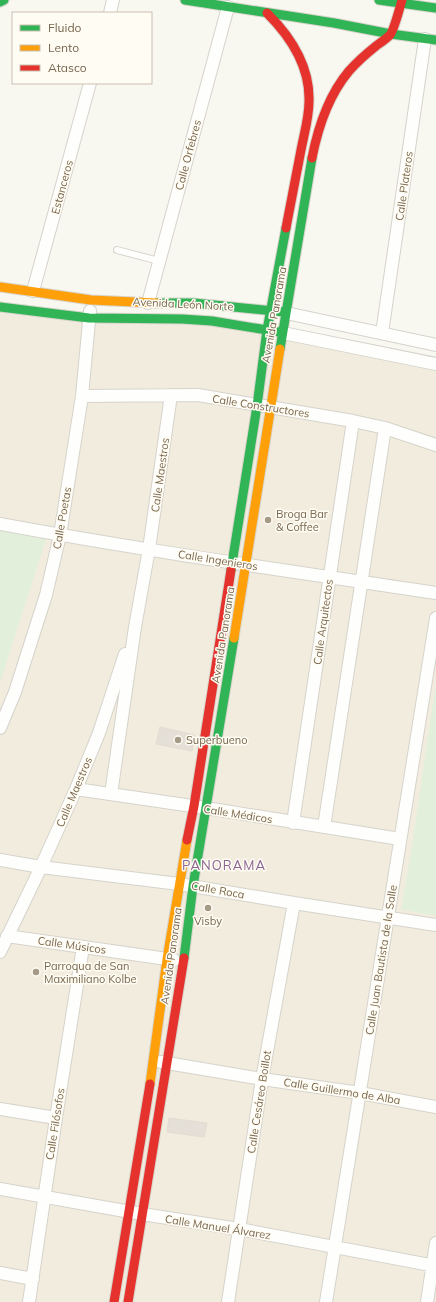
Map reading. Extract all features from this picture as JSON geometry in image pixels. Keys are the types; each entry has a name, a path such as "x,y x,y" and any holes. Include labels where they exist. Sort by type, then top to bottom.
{"street":[{"path":"0,2 4,0"},
{"path":"110,12 113,0"},
{"path":"185,0 228,7 268,10 391,34 431,40"},
{"path":"380,0 436,8"},
{"path":"391,34 402,2"},
{"name":"Calle Orfebres","path":"148,303 228,7"},
{"name":"Avenida Panorama","path":"114,1302 154,1061 167,959 179,884 194,806 257,406 267,330 272,311 308,115 309,94 304,69 296,48 268,10"},
{"name":"Avenida Panorama","path":"128,1302 168,1062 184,961 193,886 246,565 270,408 315,142 321,121 339,84 349,71 366,54 391,34"},
{"name":"Calle Plateros","path":"382,333 431,40"},
{"name":"Estanceros","path":"33,291 90,84"},
{"path":"0,307 2,287"},
{"name":"Avenida León Norte","path":"2,287 91,300 148,303 194,303 286,312 436,345"},
{"name":"Calle Poetas","path":"0,728 14,692 44,602 60,535 82,396 91,300"},
{"name":"Avenida León Norte","path":"0,307 89,318 212,321 283,333 436,364"},
{"name":"Calle Maestros","path":"110,794 135,627 149,549 171,395"},
{"name":"Calle Constructores","path":"82,396 198,395 353,421 384,428 436,445"},
{"name":"Calle Arquitectos","path":"293,823 353,421"},
{"path":"324,826 384,428"},
{"name":"Calle Ingenieros","path":"0,524 246,565 436,593"},
{"name":"Calle Juan Bautista de la Salle","path":"326,1302 436,618"},
{"name":"Calle Maestros","path":"0,952 41,867 76,789 112,696 135,627"},
{"name":"Calle Médicos","path":"76,789 194,806 293,823 324,826 400,839"},
{"name":"Calle Roca","path":"0,860 41,867 193,886 436,925"},
{"name":"Calle Cesáreo Boillot","path":"228,1302 262,1079 294,903"},
{"name":"Calle Músicos","path":"7,936 184,961"},
{"name":"Calle Filósofos","path":"29,1302 83,947"},
{"name":"Calle Guillermo de Alba","path":"154,1061 168,1062 262,1079 360,1093 436,1107"},
{"path":"0,1109 56,1118"},
{"name":"Calle Manuel Álvarez","path":"0,1189 128,1212 239,1229 434,1266"},
{"path":"427,1302 434,1266 436,1242"},
{"path":"0,1273 33,1279"}],"lane":[{"path":"117,250 159,261"}],"shaded area":[{"name":"PANORAMA","path":"0,306 267,331 436,363 436,1302 0,1302"}],"green space":[{"path":"0,531 46,539 0,683"},
{"path":"435,689 436,916 401,909 411,853"}],"building":[{"name":"Superbueno","path":"160,727 195,735 192,751 156,744"},
{"path":"169,1118 207,1123 204,1137 167,1132"}],"traffic: fast":[{"path":"0,2 4,0"},
{"path":"185,0 436,40"},
{"path":"379,0 436,8"},
{"path":"280,349 312,158"},
{"path":"231,570 257,406 267,330 286,228"},
{"path":"157,303 194,303 284,312"},
{"path":"0,307 89,318 182,319 212,321 279,332"},
{"path":"184,958 193,886 234,638"}],"traffic: slow":[{"path":"0,287 91,300 157,303"},
{"path":"234,638 280,349"},
{"path":"150,1084 167,959 187,840"}],"traffic: jam":[{"path":"312,158 321,123 335,91 355,64 390,35 402,0"},
{"path":"267,13 291,42 302,64 308,88 309,107 307,120 286,228"},
{"path":"187,840 194,806 231,570"},
{"path":"128,1302 184,958"},
{"path":"114,1302 150,1084"}],"place":[{"name":"Broga Bar & Coffee","path":"268,520"},
{"name":"Superbueno","path":"178,740"},
{"name":"Visby","path":"208,908"},
{"name":"Parroqua de San Maximiliano Kolbe","path":"36,972"}],"district":[{"name":"PANORAMA","path":"224,865"}]}
